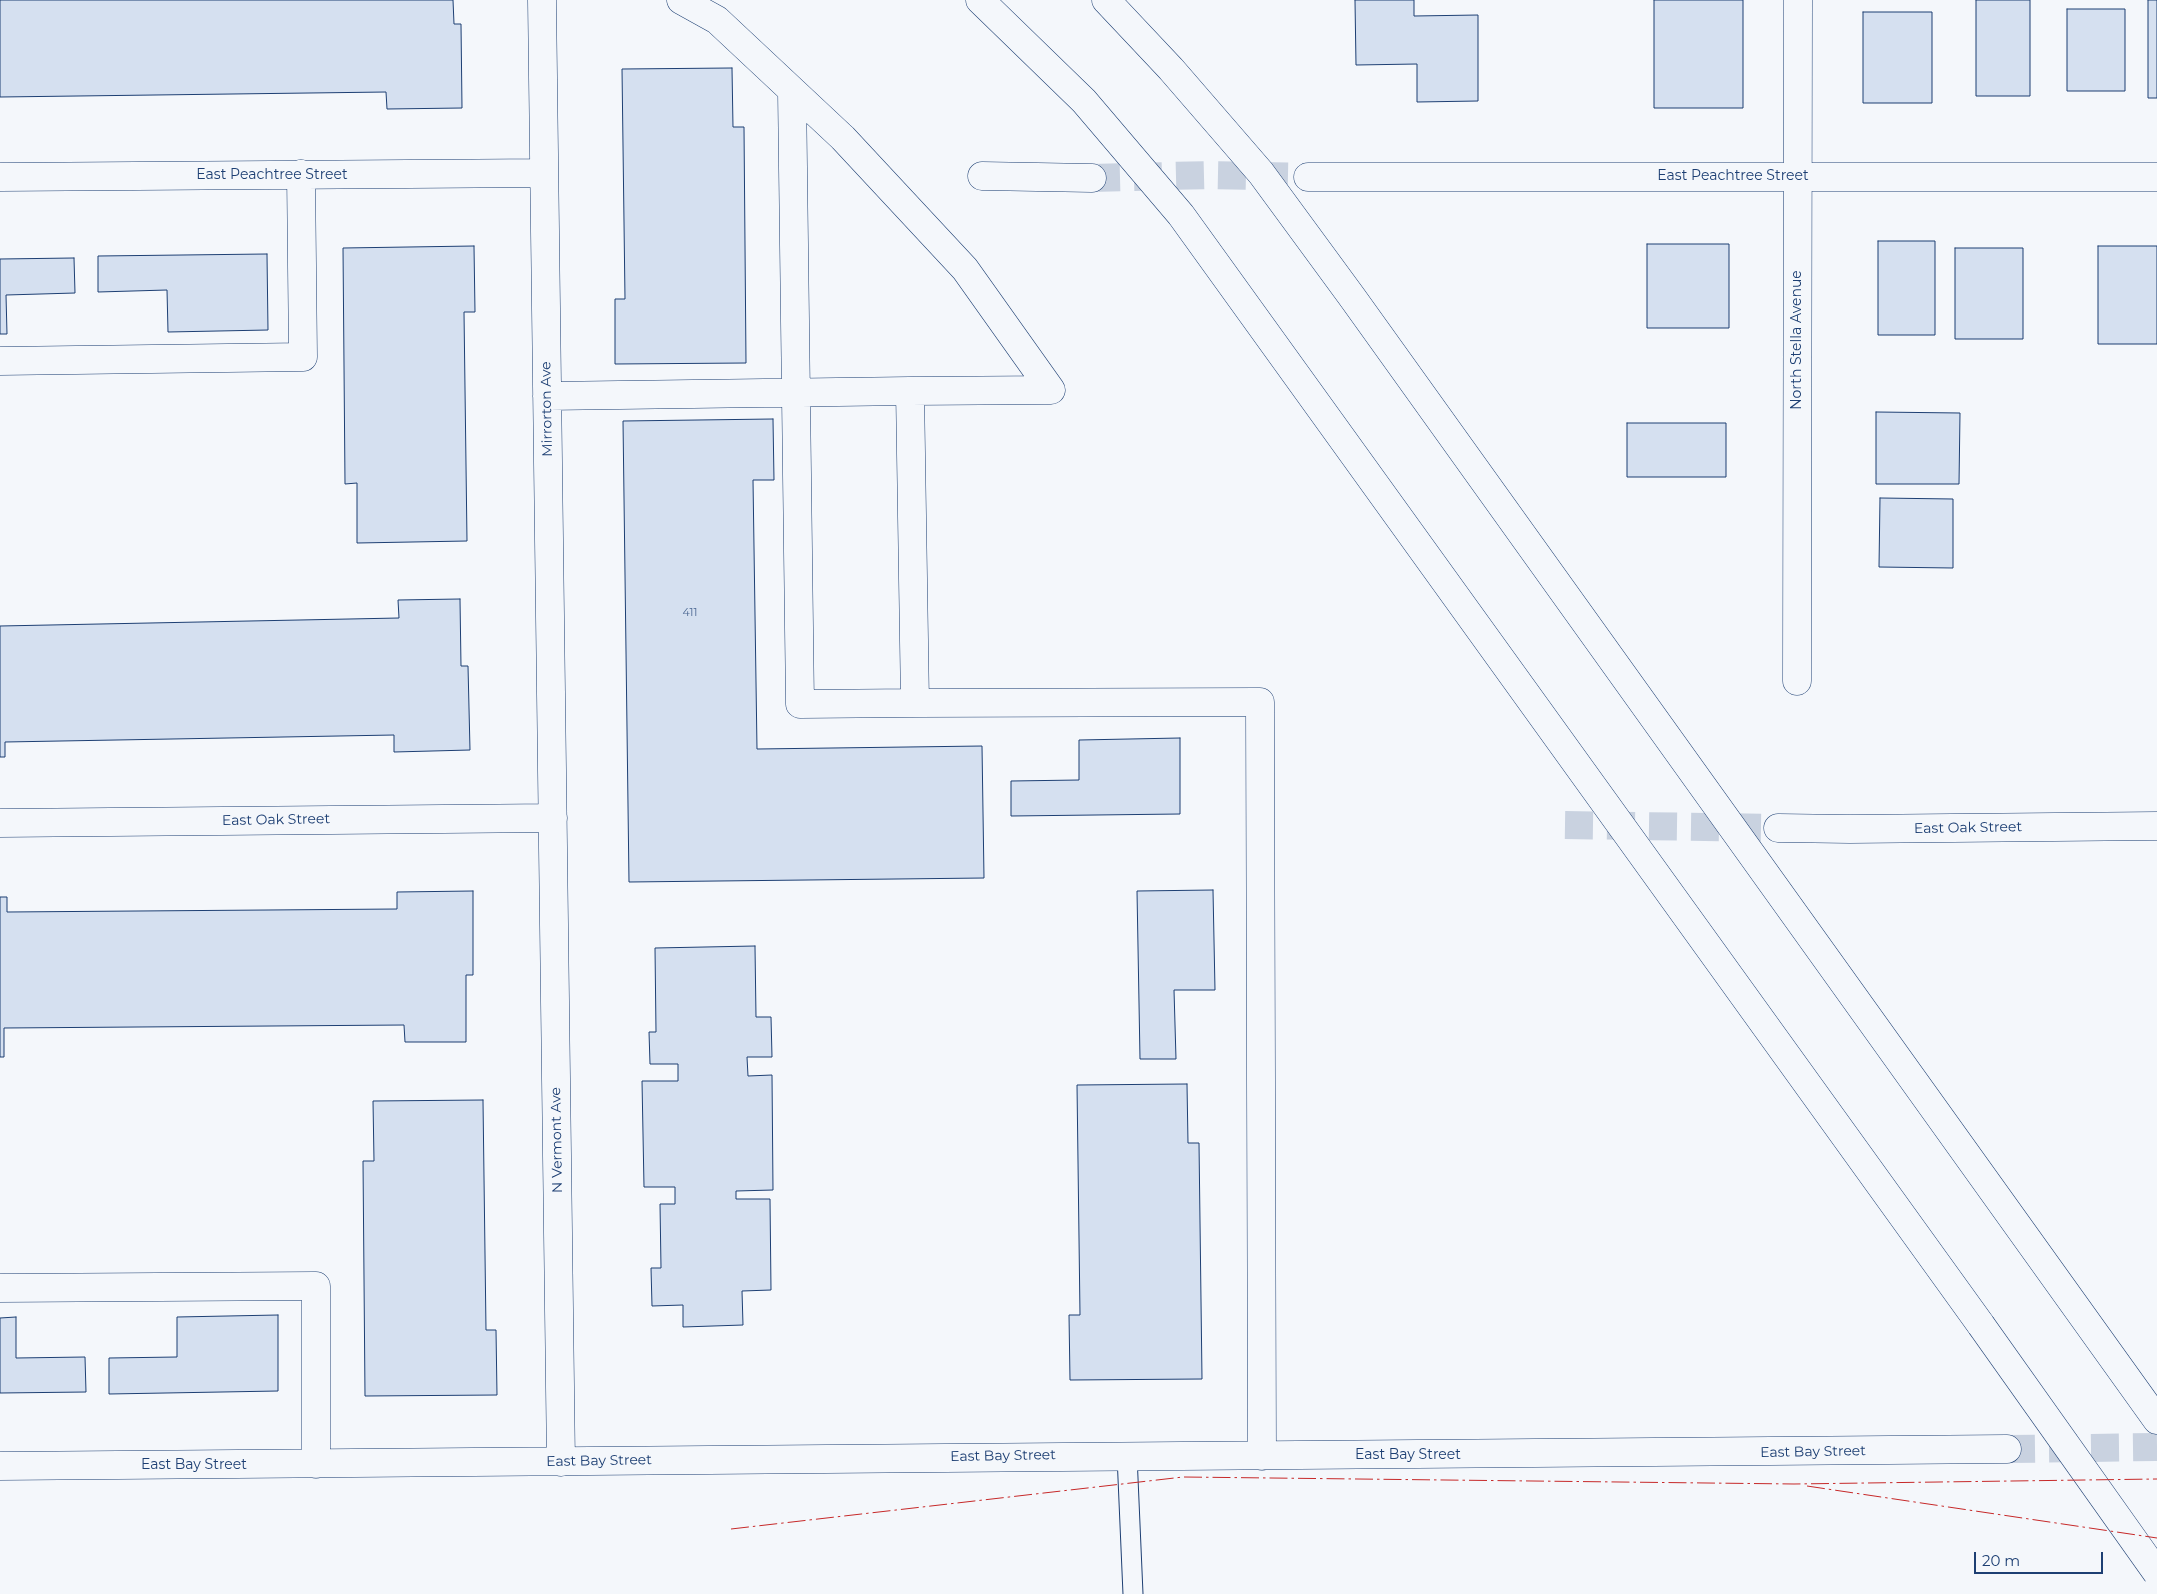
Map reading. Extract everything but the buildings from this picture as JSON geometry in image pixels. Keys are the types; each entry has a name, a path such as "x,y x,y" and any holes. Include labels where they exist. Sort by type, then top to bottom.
{"street":[{"name":"Mirrorton Ave","path":"542,0 553,818"},
{"path":"547,396 910,390 1051,390 965,269 843,138 717,20 681,0"},
{"path":"980,0 1084,101 1182,215 1981,1324 2157,1573"},
{"path":"1106,0 1171,69 1261,173 1376,329 2090,1323 2157,1420"},
{"name":"North Stella Avenue","path":"1797,680 1798,0"},
{"path":"792,91 800,704 1260,702 1262,1456"},
{"name":"East Peachtree Street","path":"0,176 544,173"},
{"path":"0,361 303,357 301,174"},
{"path":"982,176 1092,178"},
{"name":"East Peachtree Street","path":"1308,177 2157,177"},
{"path":"910,390 915,703"},
{"name":"East Oak Street","path":"0,823 553,818"},
{"name":"N Vermont Ave","path":"553,818 561,1462"},
{"name":"East Oak Street","path":"1778,828 2157,826"},
{"path":"0,1288 316,1286 316,1464"},
{"name":"East Bay Street","path":"0,1466 2007,1449"}],"lane":[{"path":"1127,1455 1133,1594"}],"tunnel":[{"path":"1092,178 1210,175 1308,177"},
{"path":"1565,825 1778,828"},
{"path":"2007,1449 2157,1447"}],"power":[{"path":"731,1529 1183,1477 1794,1484 2157,1479"},
{"path":"1807,1486 2157,1538"}]}
